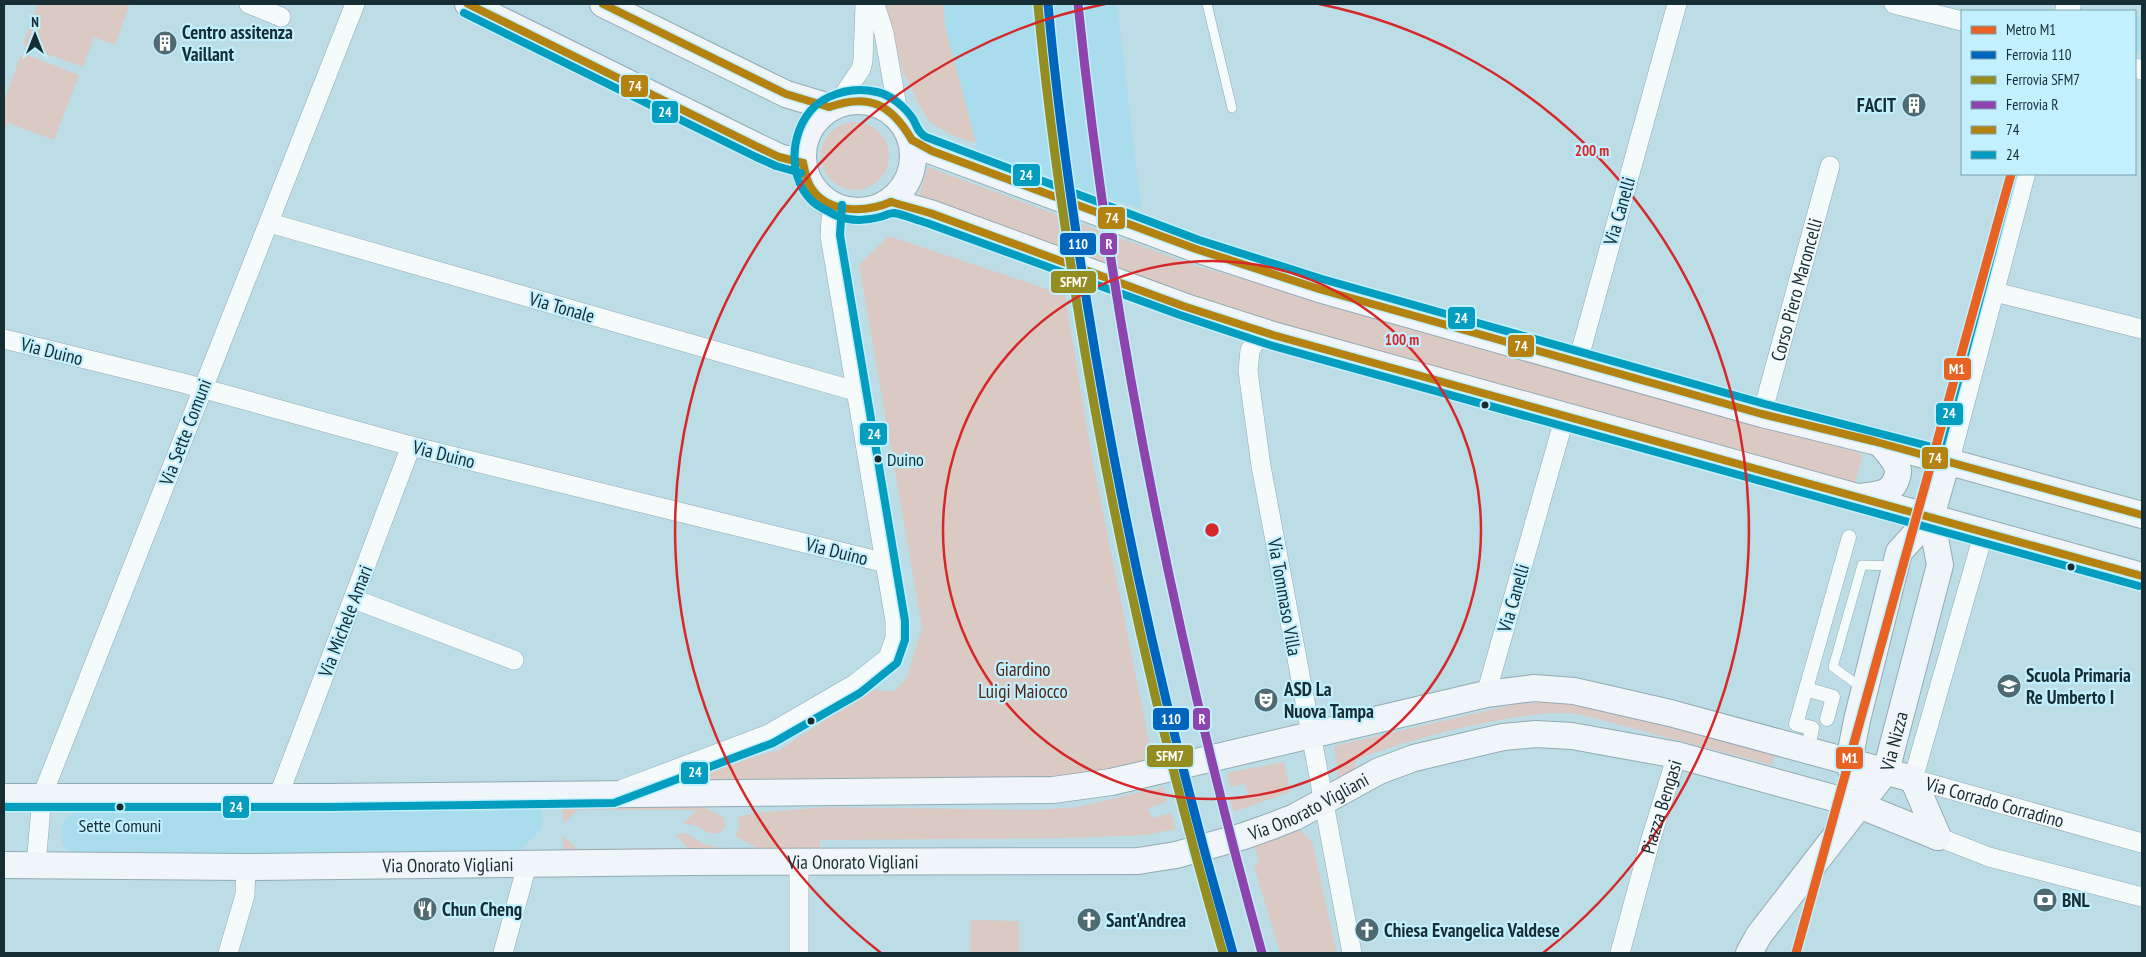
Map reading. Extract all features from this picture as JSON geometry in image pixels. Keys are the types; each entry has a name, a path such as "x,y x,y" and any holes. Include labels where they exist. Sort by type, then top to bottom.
{"main road":[{"path":"468,4 760,148 779,157 803,163"},
{"path":"603,4 786,94 834,105"},
{"path":"846,101 876,102 899,118 912,140 914,156 908,181 892,202 880,208 848,209 820,198 811,188 803,163 804,150 811,128 817,118 834,105 846,101"},
{"path":"912,140 932,151 1196,249 1319,289 1762,414 1946,461 2142,515"},
{"path":"892,202 930,213 1183,306 1263,332 2142,576"},
{"path":"1857,497 1880,494 1892,488 1896,481 1899,473 1897,464 1880,444"},
{"name":"Via Nizza","path":"1860,805 1886,771 1940,565 1931,517 1946,461"},
{"name":"Via Nizza","path":"1860,805 1849,761 1864,690 1899,552 1931,517"},
{"path":"4,796 278,797 612,793 823,794 1053,790 1111,782 1486,694 1534,688 1574,691 1670,713 1849,761"},
{"name":"Via Onorato Vigliani","path":"4,865 246,867 1138,861 1176,855 1244,836 1295,817 1379,771 1414,758 1503,737 1536,734 1572,736 1677,755"},
{"name":"Piazza Bengasi","path":"1677,755 1860,805 1938,837"},
{"name":"Via Corrado Corradino","path":"1849,761 1914,779"},
{"path":"1895,820 1914,779"},
{"path":"1914,779 1938,837"},
{"path":"1748,953 1770,920 1860,805"}],"street":[{"path":"249,4 281,17"},
{"name":"Via Sette Comuni","path":"36,864 42,796 202,388 270,223 354,4"},
{"path":"834,105 864,61 865,4"},
{"path":"876,4 884,33 899,118"},
{"name":"Via Canelli","path":"1578,361 1677,4"},
{"path":"1894,4 1961,22"},
{"name":"Corso Piero Maroncelli","path":"1762,414 1830,166"},
{"name":"Via Nizza","path":"1946,461 2023,175"},
{"path":"612,793 770,734 855,684 888,658 895,638 895,620 830,236 832,204"},
{"name":"Via Tonale","path":"270,223 855,391"},
{"path":"1991,290 2142,329"},
{"name":"Via Tommaso Villa","path":"1263,332 1250,350 1248,371 1261,466 1322,803 1352,953"},
{"name":"Via Duino","path":"4,339 202,388 412,446 886,563"},
{"name":"Via Canelli","path":"1486,694 1565,416"},
{"name":"Via Michele Amari","path":"278,797 412,446"},
{"name":"Via Nizza","path":"1914,779 1984,532"},
{"path":"1810,738 1812,728 1796,724 1849,537"},
{"path":"354,599 514,660"},
{"path":"1806,689 1833,697 1827,719"},
{"name":"Piazza Bengasi","path":"1620,953 1677,755"},
{"name":"Via Corrado Corradino","path":"1914,779 2142,842"},
{"path":"1938,837 1989,857 2142,897"},
{"path":"799,862 799,953"},
{"path":"503,953 527,864"},
{"path":"228,953 245,895 246,867"}],"lane":[{"path":"1206,4 1232,108"},
{"path":"1864,690 1833,666 1862,565 1896,566"}],"shaded area":[{"path":"943,4 1117,4 1141,208 976,157 976,143 945,27"},
{"path":"2136,16 2142,18 2142,52 2136,50"},
{"path":"542,802 542,828 514,857 69,853 62,842 62,824 78,810"}],"green space":[{"path":"38,4 130,4 115,45 94,37 83,67 23,45"},
{"path":"886,4 943,4 945,27 976,143 951,135 930,122 922,110 902,70"},
{"path":"22,53 79,75 54,140 8,123 4,134 4,100"},
{"path":"855,122 868,125 879,132 886,143 889,156 886,169 879,180 868,187 855,190 842,187 831,180 824,169 821,156 824,143 831,132 842,125"},
{"path":"928,167 1193,265 1863,454 1855,483 1260,319 918,198"},
{"name":"Giardino Luigi Maiocco","path":"889,236 1065,295 1091,452 1155,772 1111,782 613,793 780,750 869,690 894,691 907,678 922,627 859,265"},
{"path":"1553,701 1581,703 1775,754 1772,765 1578,714 1551,713 1486,723 1412,741 1357,759 1354,770 1338,777 1334,746 1516,704"},
{"path":"1284,762 1290,792 1234,812 1230,799 1248,794 1245,784 1230,787 1227,773"},
{"path":"1163,787 1167,802 1148,808 1152,818 1171,813 1176,829 1146,835 1068,838 820,840 820,849 757,848 735,836 739,826 738,817 754,813 827,807 1037,810 1077,807"},
{"path":"561,801 700,805 723,817 725,826 722,831 712,834 693,825 683,824 697,810 578,810 564,823"},
{"path":"1298,827 1312,842 1337,953 1280,953 1254,866 1259,862 1253,843"},
{"path":"686,833 702,843 729,851 563,857 563,836 577,849 688,848 675,835"},
{"path":"971,920 1019,921 1019,953 970,953"}],"metro line":[{"name":"M1","path":"1796,953 2011,175"}],"rail line":[{"name":"110","path":"1048,4 1075,229 1116,467 1132,549 1169,711 1210,873 1233,953"},
{"name":"R","path":"1078,4 1109,244 1128,364 1150,483 1202,719 1262,953"},
{"name":"SFM7","path":"1038,5 1065,229 1106,468 1122,549 1159,711 1200,873 1223,953"}],"transit line":[{"name":"74","path":"468,4 760,148 779,157 803,163"},
{"name":"74","path":"603,4 786,94 829,107"},
{"name":"24","path":"464,13 756,157 776,166 801,173"},
{"name":"24","path":"2013,175 1940,449 1765,404 1322,279 1199,240 926,137 919,131 913,119 902,106 877,92 864,90 846,91 829,97 816,105 806,116 799,130 795,145 797,175 803,189 817,205 840,217 863,220 892,213 902,215 1180,315 1270,345 2139,586"},
{"name":"74","path":"829,107 856,101 878,105 896,118 912,140"},
{"name":"74","path":"912,140 932,151 1196,249 1319,289 1762,414 1873,441 2142,515"},
{"name":"74","path":"803,163 810,186 826,202 847,209 870,208 891,202"},
{"name":"74","path":"891,202 930,213 1183,306 1273,335 2142,576"},
{"name":"24","path":"4,807 330,807 614,803 773,743 860,693 897,663 905,640 905,621 840,235 842,205"}],"place":[{"name":"Centro assitenza Vaillant","path":"165,43"},
{"name":"FACIT","path":"1914,105"},
{"name":"Duino","path":"878,459"},
{"name":"Scuola Primaria Re Umberto I","path":"2009,686"},
{"name":"ASD La Nuova Tampa","path":"1266,700"},
{"name":"Sette Comuni","path":"120,807"},
{"name":"BNL","path":"2045,900"},
{"name":"Chun Cheng","path":"425,909"},
{"name":"Sant'Andrea","path":"1089,920"},
{"name":"Chiesa Evangelica Valdese","path":"1367,930"}]}
